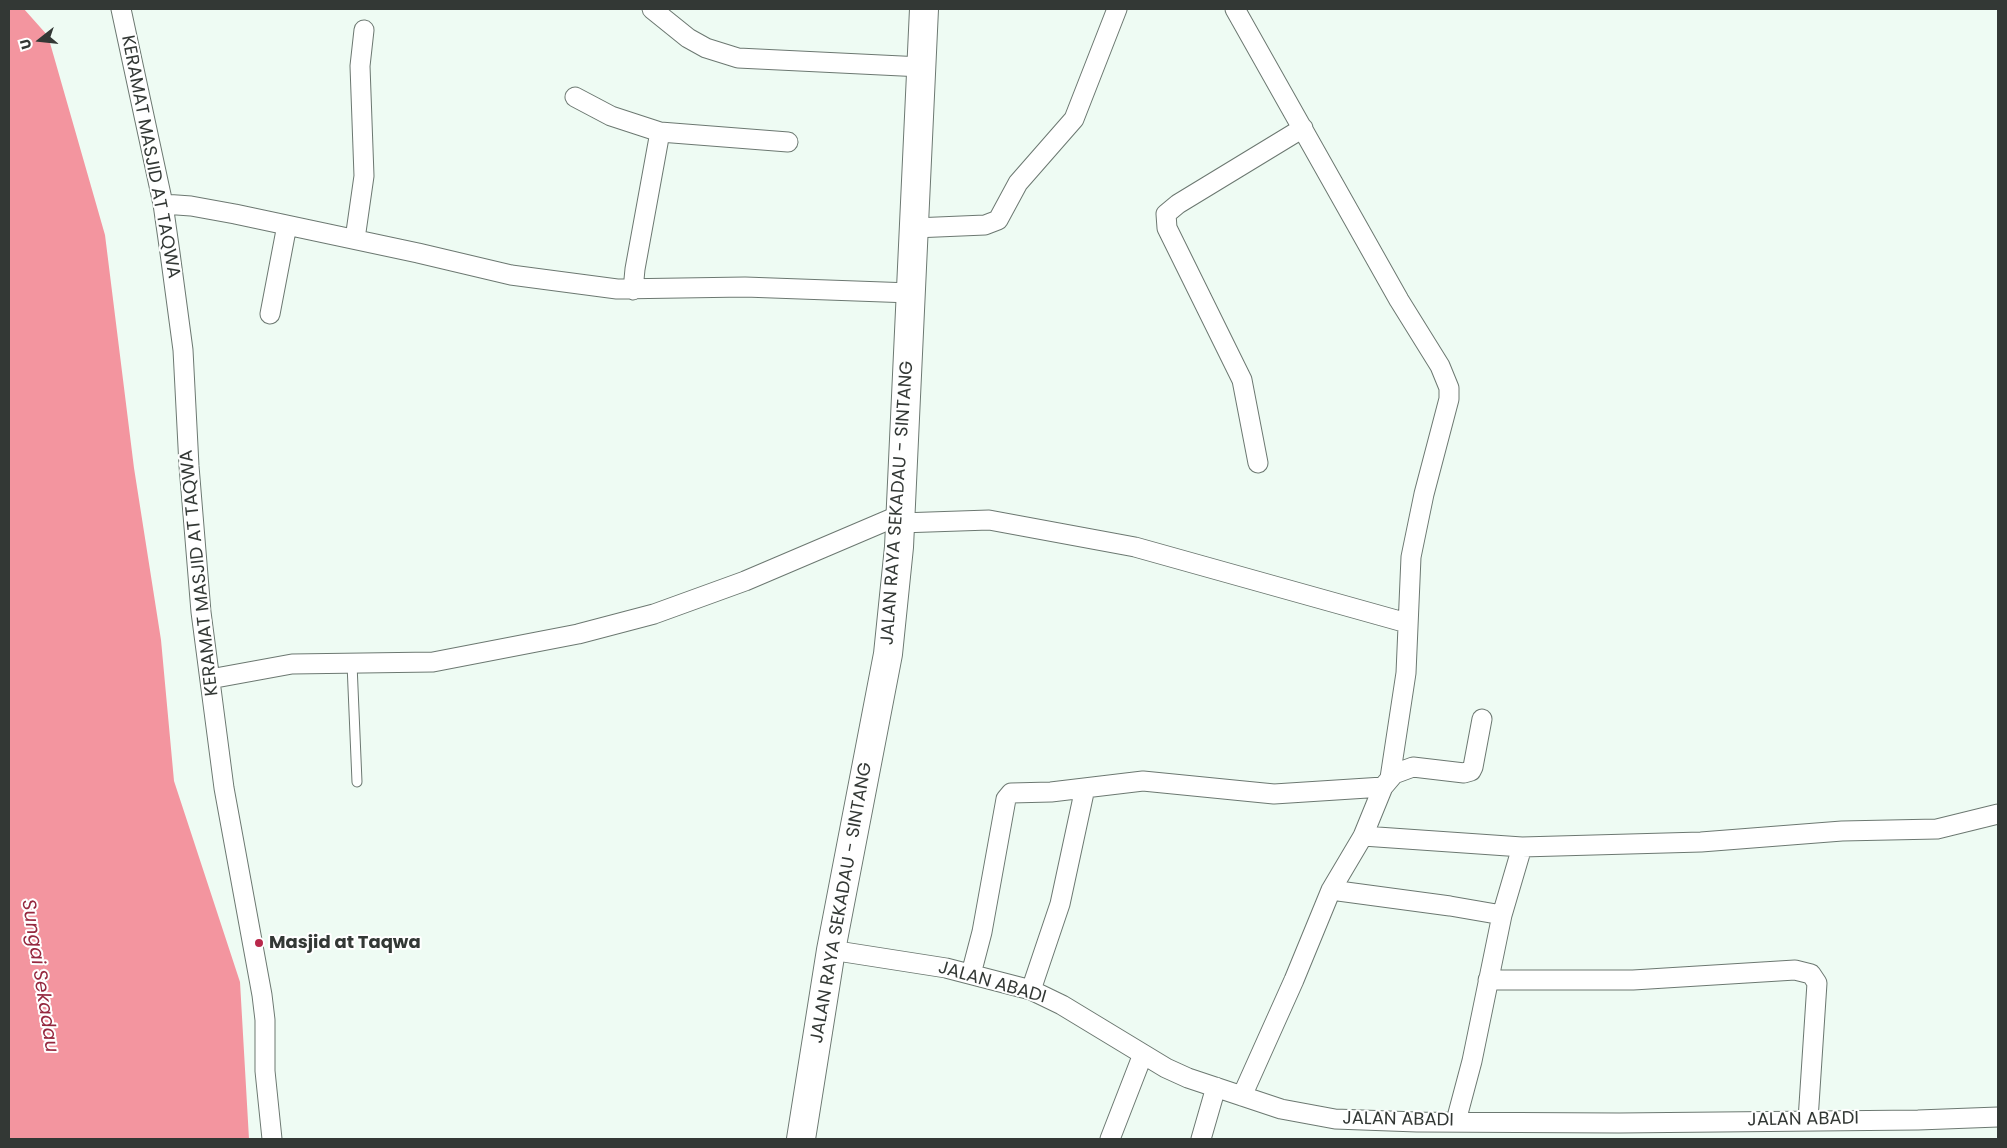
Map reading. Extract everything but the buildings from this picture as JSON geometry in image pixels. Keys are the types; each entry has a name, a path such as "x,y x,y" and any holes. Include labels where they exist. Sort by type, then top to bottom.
{"highway":[{"name":"JALAN RAYA SEKADAU - SINTANG","path":"801,1139 831,950 888,654 900,519 924,9"}],"street":[{"name":"KERAMAT MASJID AT TAQWA","path":"121,9 163,204 184,370 188,466 201,612 224,788 262,995 265,1020 265,1071 272,1139"},
{"path":"652,9 688,38 706,48 738,58 922,67"},
{"path":"914,228 985,225 998,220 1018,182 1074,119 1117,9"},
{"path":"1235,9 1399,300 1440,366 1450,388 1449,399 1426,485 1411,557 1406,673 1386,782 1363,836 1331,890 1294,980 1242,1096"},
{"path":"354,239 364,176 360,66 364,30"},
{"path":"575,98 611,116 660,132 788,142"},
{"path":"1258,463 1242,380 1167,228 1166,214 1178,204 1303,128"},
{"path":"634,290 635,269 660,132"},
{"path":"163,204 212,210 287,225 511,275 634,290 745,287 911,293"},
{"path":"270,314 287,225"},
{"path":"210,679 292,664 434,662 451,660 578,634 654,614 745,581 900,519 989,520 1134,547 1407,623"},
{"path":"970,974 982,932 1001,822 1008,796 1015,792 1046,793 1143,781 1274,794 1386,782 1400,771 1414,767 1464,773 1471,771 1473,768 1482,719"},
{"path":"1031,990 1060,904 1085,788"},
{"path":"1363,836 1522,847 1701,842 1842,831 1937,829 1998,814"},
{"path":"1456,1121 1472,1062 1502,916 1522,847"},
{"path":"1331,890 1450,906 1502,916"},
{"name":"JALAN ABADI","path":"831,950 946,968 1031,990 1062,1005 1143,1054 1188,1078 1281,1109 1311,1116 1416,1131 1456,1121 1619,1123 1918,1120 1998,1117"},
{"path":"1488,980 1633,980 1795,970 1811,974 1816,983 1808,1120"},
{"path":"1110,1139 1143,1054"},
{"path":"1201,1139 1216,1087"}],"lane":[{"path":"352,664 357,782"}],"water":[{"name":"Sungai Sekadau","path":"9,9 24,9 48,36 105,235 134,468 161,640 174,781 240,982 249,1139 9,1139"}],"place":[{"name":"Masjid at Taqwa","path":"259,943"}]}
